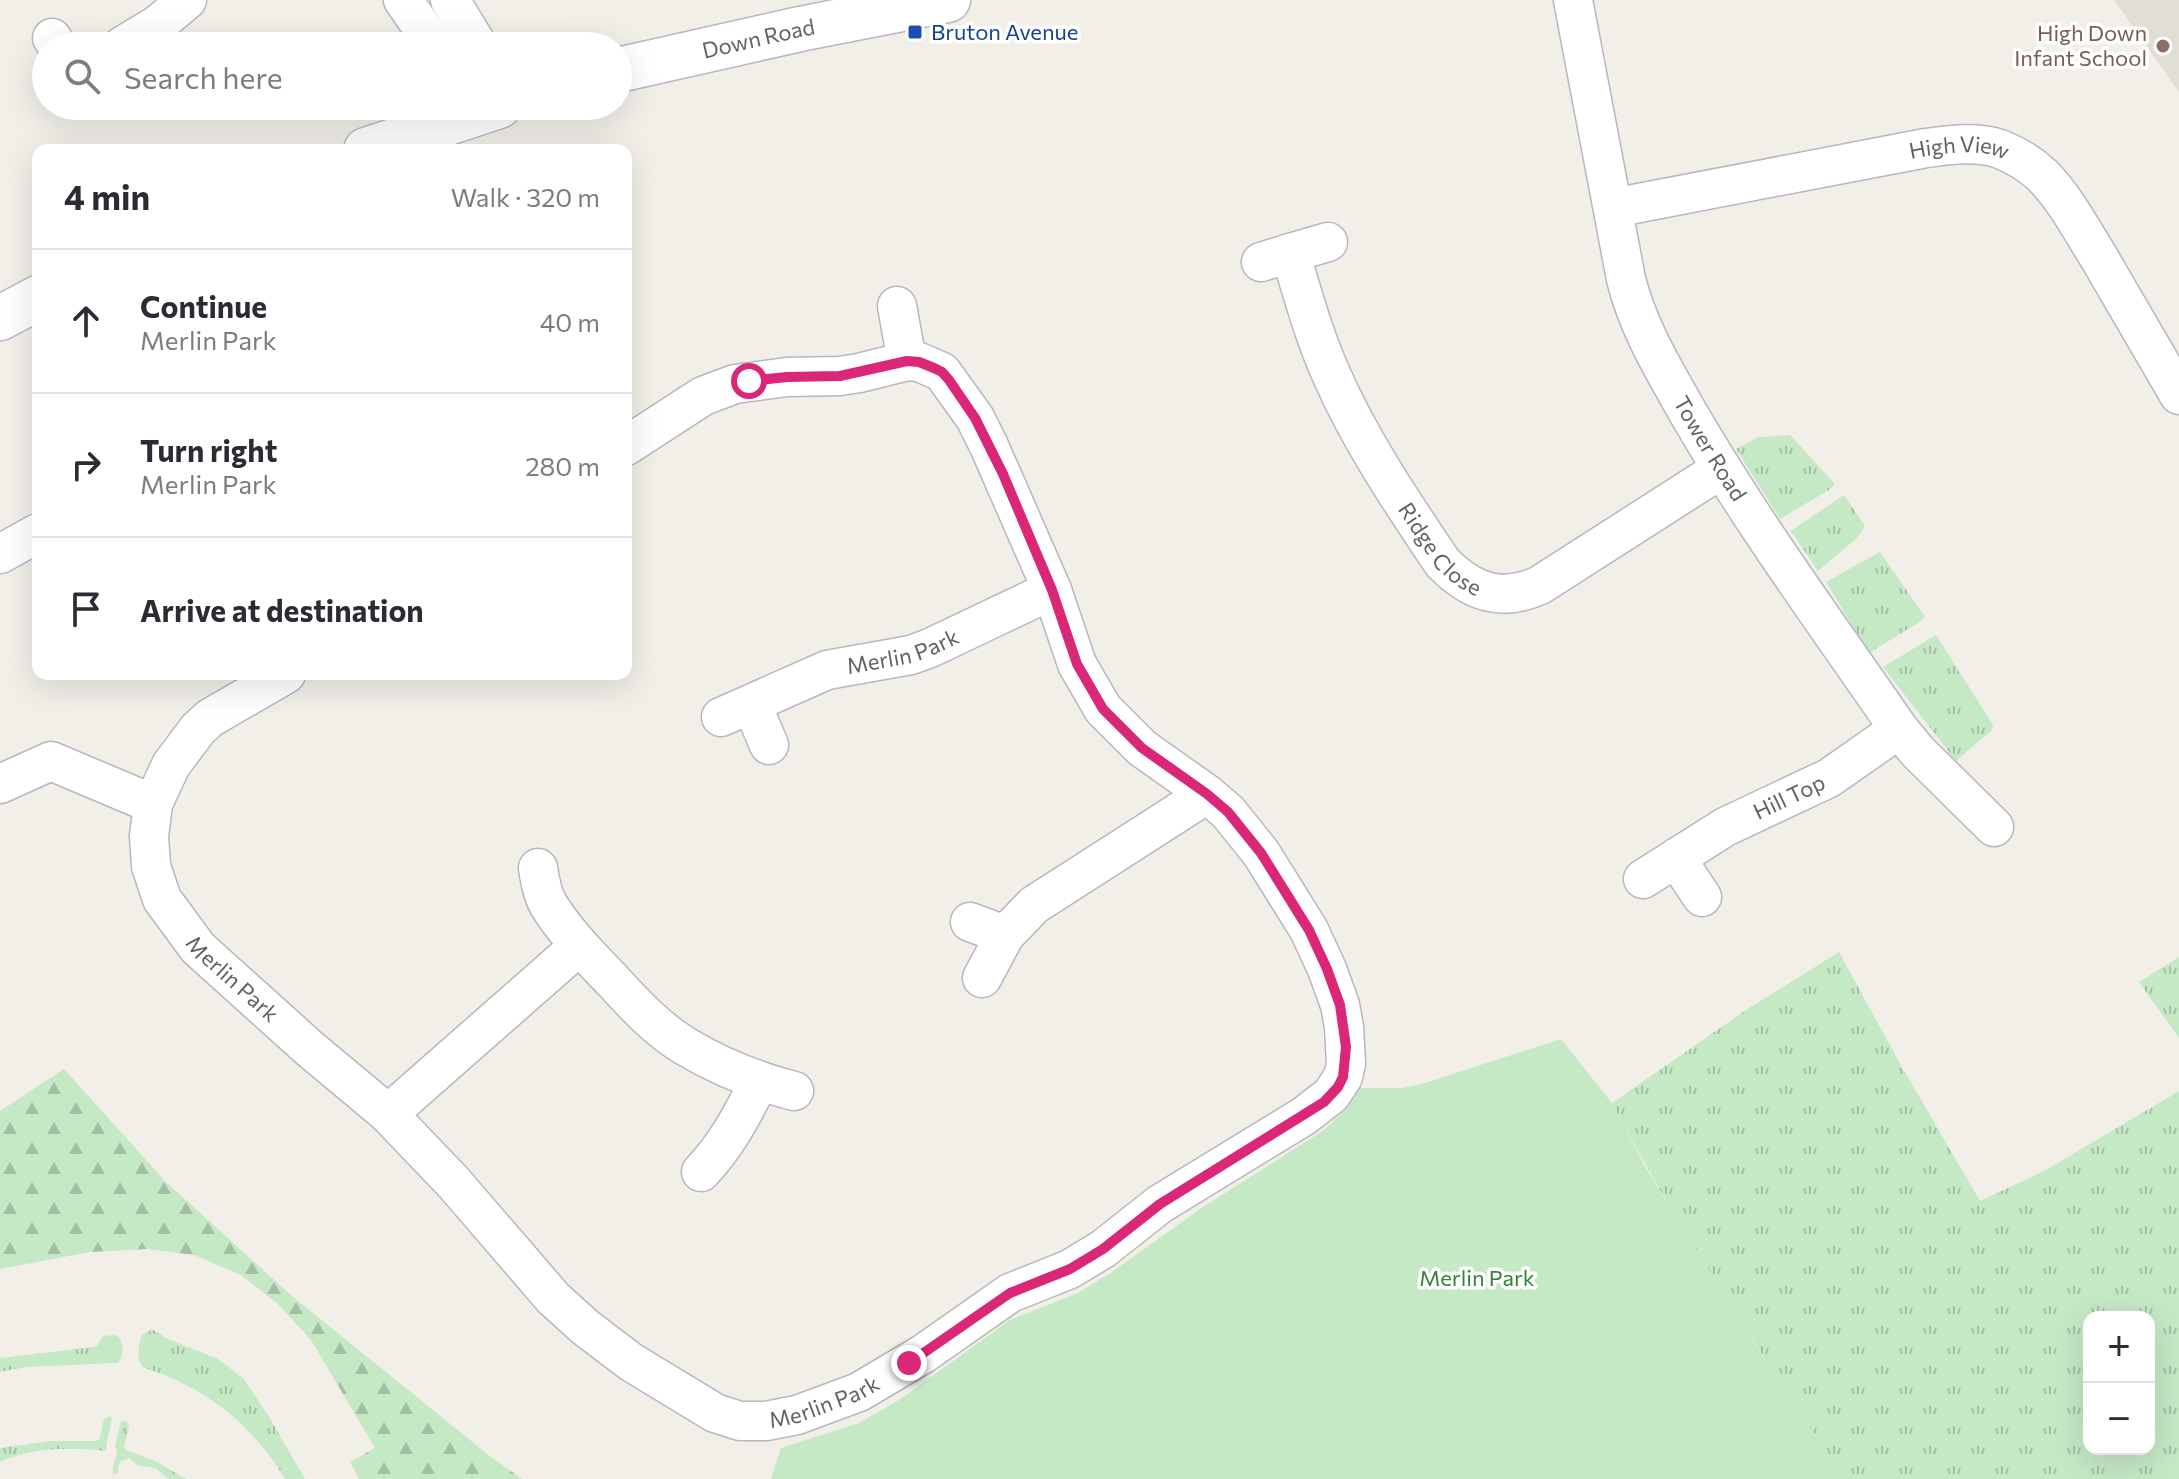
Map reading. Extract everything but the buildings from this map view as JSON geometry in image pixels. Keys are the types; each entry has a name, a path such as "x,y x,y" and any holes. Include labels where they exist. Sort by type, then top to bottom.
{"street":[{"path":"145,32 187,0"},
{"path":"403,0 425,32"},
{"path":"450,0 469,32"},
{"name":"Down Road","path":"632,67 948,0"},
{"name":"Tower Road","path":"1573,0 1626,279 1637,315 1669,378 1721,469 1899,729 1994,827"},
{"path":"379,144 430,120"},
{"name":"High View","path":"1613,208 1926,148 1977,145 2003,150 2042,176 2061,199 2179,395"},
{"name":"Ridge Close","path":"1328,242 1275,258 1311,320 1331,374 1365,442 1442,562 1473,587 1504,594 1522,592 1540,585 1721,469"},
{"path":"0,318 32,301"},
{"path":"632,442 703,396 726,386 787,377 840,376 907,361 897,306"},
{"name":"Merlin Park","path":"273,680 233,703 198,729 171,765 153,804 149,836 155,882 162,899 198,948 388,1114 454,1183 553,1298 619,1353 665,1384 715,1413 740,1421 788,1417 859,1392 923,1354 1010,1293 1070,1269 1103,1249 1147,1213 1324,1102 1343,1077 1346,1047 1340,1005 1327,969 1309,930 1261,853 1228,812 1142,748 1103,709 1077,664 1052,590 1003,474 975,418 942,372 919,362 907,361"},
{"path":"0,554 32,536"},
{"name":"Merlin Park","path":"769,745 737,711 827,670 911,655 930,648 1052,590"},
{"name":"Hill Top","path":"1643,879 1725,827 1829,778 1899,729"},
{"path":"0,784 50,745 153,804"},
{"path":"982,978 1005,935 1034,905 1207,794"},
{"path":"1676,858 1702,897"},
{"path":"538,868 547,903 579,946 643,1012 683,1045 731,1071 776,1087 701,1172"},
{"path":"970,922 1005,935"},
{"path":"388,1114 579,946"}],"shaded area":[{"name":"High Down Infant School","path":"2114,0 2179,0 2179,92"}],"green space":[{"path":"1790,435 1835,484 1780,519 1736,449 1758,437"},
{"path":"1844,495 1865,526 1856,539 1818,571 1791,531"},
{"path":"1880,552 1925,617 1869,653 1826,582"},
{"path":"1936,635 1993,725 1992,730 1956,761 1883,667"},
{"path":"1839,952 1980,1201 2046,1170 2179,1091 2179,1479 1844,1479 1694,1247 1612,1103 1749,1008"},
{"path":"2179,957 2179,1038 2139,982"},
{"name":"Merlin Park","path":"1561,1039 1612,1103 1646,1168 1753,1341 1844,1479 771,1479 781,1448 859,1423 899,1400 1010,1320 1078,1293 1112,1272 1200,1209 1324,1130 1348,1107 1357,1088 1403,1088 1425,1083"},
{"path":"64,1069 165,1181 292,1296 522,1479 359,1479 350,1462 375,1448 311,1340 278,1304 241,1275 194,1255 147,1249 90,1252 0,1269 0,1111"},
{"path":"152,1329 166,1338 218,1359 244,1379 305,1479 285,1479 254,1437 214,1402 179,1381 143,1367 138,1356 140,1343 142,1335"},
{"path":"103,1336 119,1337 122,1347 118,1363 25,1367 0,1372 0,1358 93,1347"},
{"path":"110,1416 105,1451 51,1449 25,1453 0,1462 0,1448 51,1441 96,1441 100,1438 104,1419"},
{"path":"121,1421 129,1426 126,1450 155,1461 186,1479 169,1479 155,1468 137,1465 129,1458 121,1461 118,1473 113,1475"}],"place":[{"name":"Bruton Avenue","path":"915,32"},
{"name":"High Down Infant School","path":"2163,46"}],"route":[{"path":"749,381 840,376 907,361 919,362 942,372 975,418 1003,474 1052,590 1077,664 1091,690 1103,709 1142,748 1207,794 1246,833 1309,930 1340,1005 1344,1027 1346,1064 1343,1077 1324,1102 1160,1204 1103,1249 1070,1269 1010,1293 909,1363"}]}
